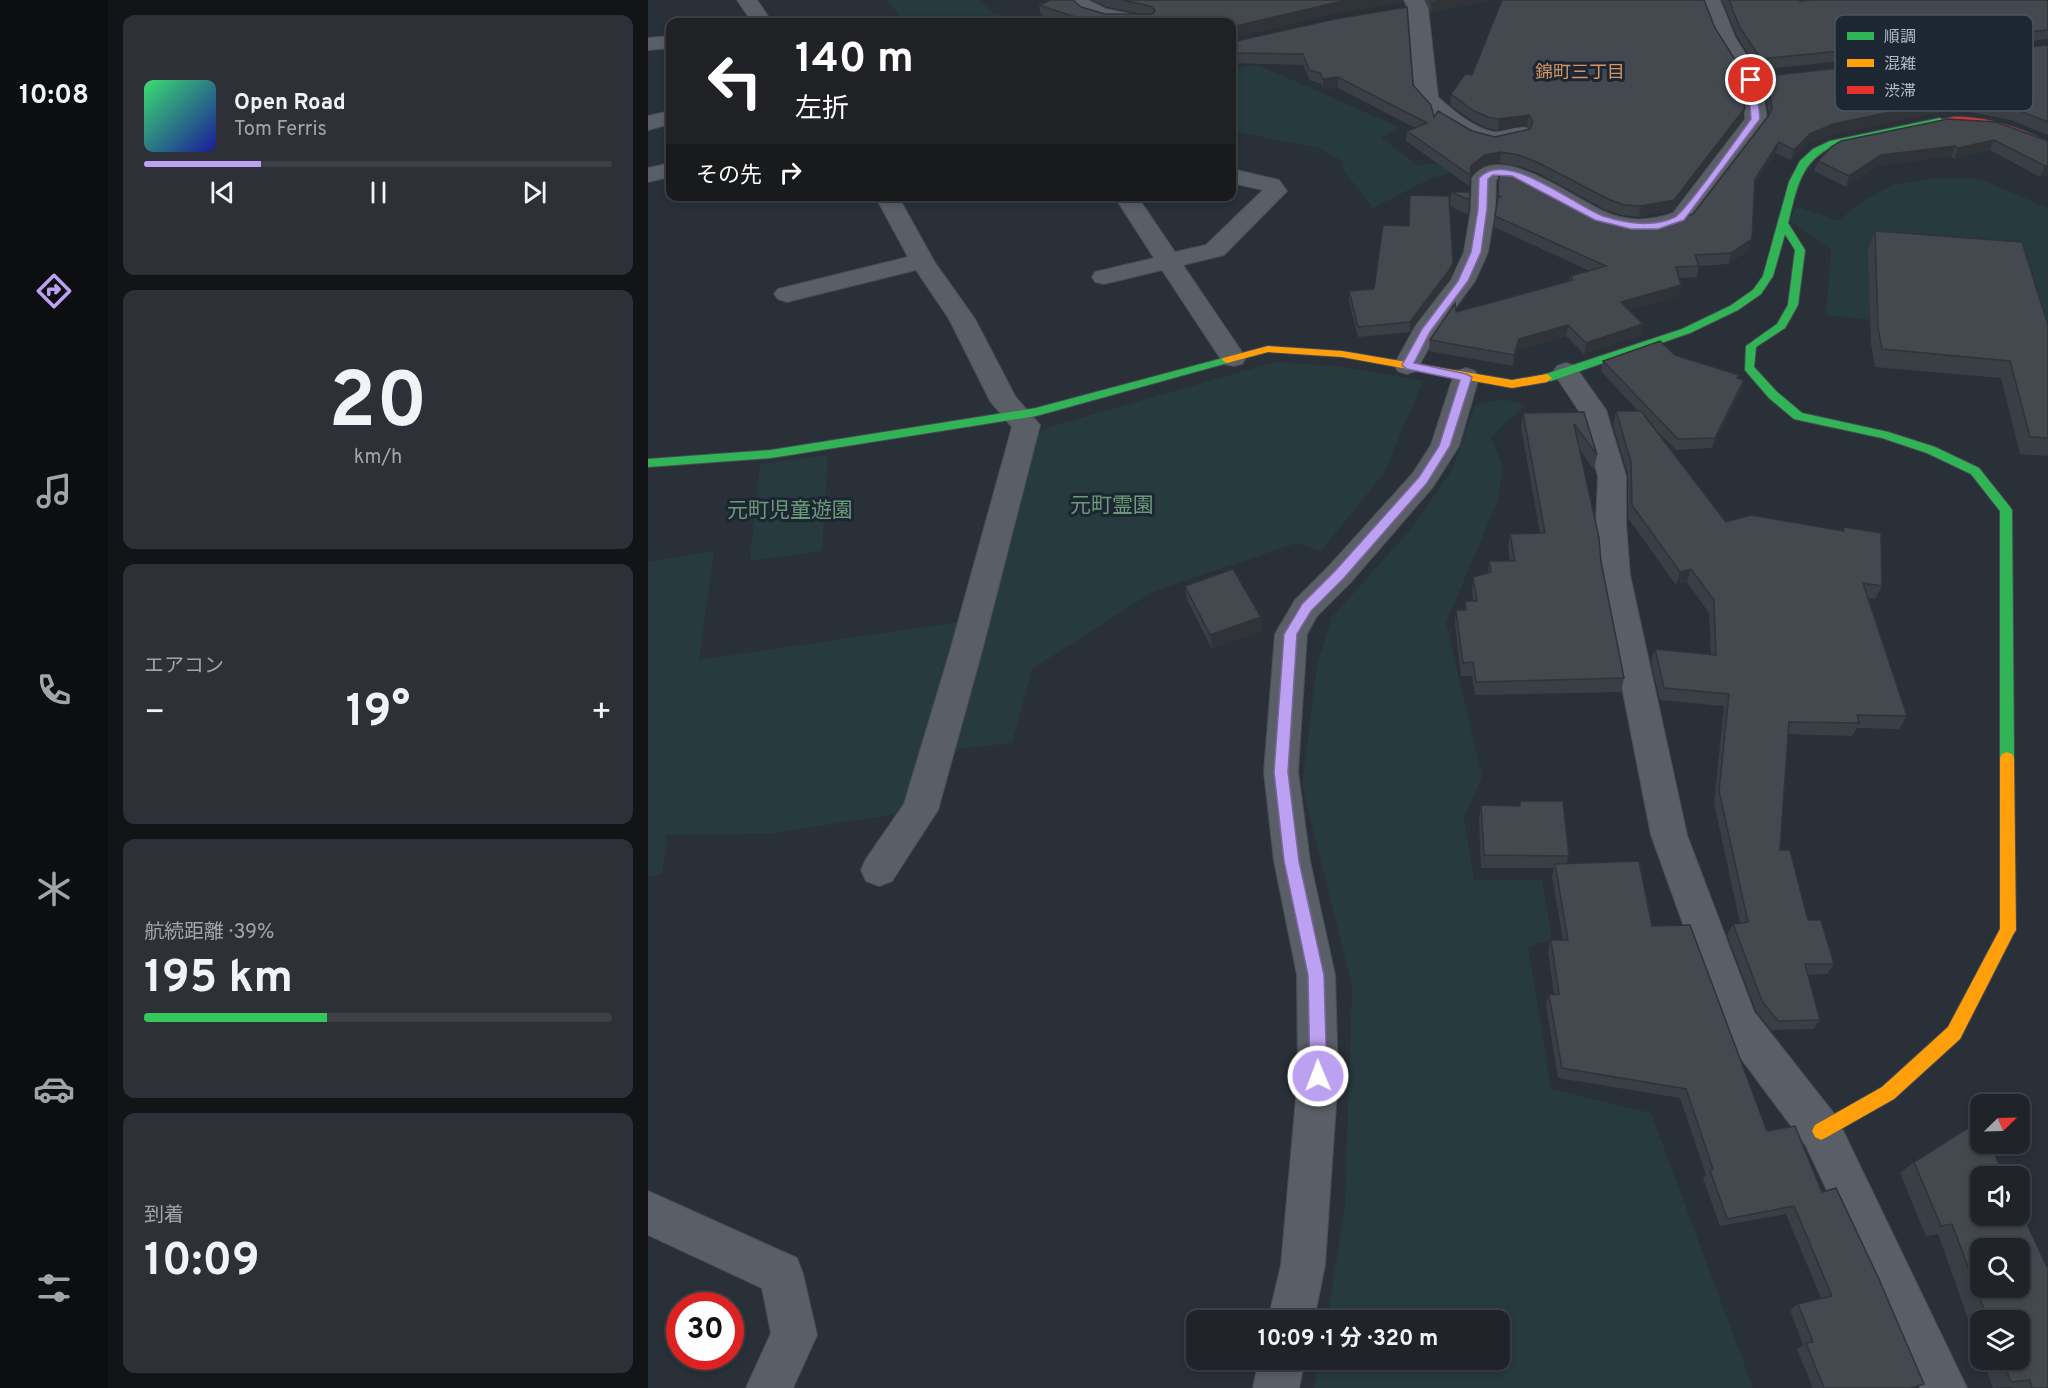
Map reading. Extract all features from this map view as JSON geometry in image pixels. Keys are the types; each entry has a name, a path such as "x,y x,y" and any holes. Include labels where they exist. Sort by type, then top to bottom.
{"street":[{"path":"747,0 759,18"},
{"path":"1076,0 1082,6 1102,14 1123,18"},
{"path":"1407,365 1425,331 1463,281 1476,252 1483,209 1483,178 1491,172 1514,173 1598,218 1631,226 1658,226 1681,218 1756,119 1763,78 1725,37 1710,0"},
{"path":"1393,12 1416,4 1426,95 1431,102 1453,120 1492,138 1520,134"},
{"path":"648,44 666,42"},
{"path":"648,123 666,119"},
{"path":"648,463 771,454 1036,412 1268,349 1304,350 1407,365 1512,384 1544,379 1686,331 1734,308 1757,292 1768,276 1794,182 1803,163 1816,151 1830,144 1944,120 1961,119 2015,129 2048,145"},
{"path":"648,175 666,171"},
{"path":"1104,277 1215,250 1275,191 1271,185 1236,177"},
{"path":"879,870 920,810 966,651 1026,424 1004,401 962,319 922,261 889,201"},
{"path":"1128,201 1233,358"},
{"path":"1782,222 1800,250 1793,305 1781,326 1751,346 1749,368 1773,395 1798,416 1884,435 1930,450 1975,471 2006,510 2008,930 1954,1033 1888,1093 1821,1131"},
{"path":"787,294 922,261"},
{"path":"1566,372 1592,410 1612,476 1611,523 1615,575 1669,836 1739,1024 1821,1131 1944,1388"},
{"path":"1293,1310 1303,1265 1318,1076 1316,975 1292,861 1281,772 1291,634 1306,608 1340,574 1423,480 1445,446 1466,377"},
{"path":"648,1214 782,1274 794,1335 769,1388"},
{"path":"1276,1388 1280,1370"}],"green space":[{"path":"887,0 979,0 993,13 1020,18 903,18"},
{"path":"1258,65 1399,127 1381,138 1418,165 1448,162 1455,172 1432,178 1373,208 1344,171 1342,161 1319,148 1236,132 1236,68"},
{"path":"1935,178 1980,179 2048,208 2048,338 1826,315 1831,249 1789,220 1796,207 1839,221 1856,206 1892,185"},
{"name":"元町霊園","path":"1275,362 1337,366 1423,381 1384,473 1321,551 1297,543 1154,591 1032,669 1012,743 928,752 902,813 769,834 667,835 662,874 648,877 648,562 714,551 699,660 985,618 1034,434 1053,426"},
{"path":"1503,399 1525,405 1491,437 1503,467 1498,500 1446,623 1482,777 1464,817 1474,880 1542,880 1552,940 1528,946 1551,1089 1651,1113 1753,1388 1314,1388 1318,1370 1510,1370 1510,1310 1329,1310 1345,1206 1352,986 1302,785 1317,666 1332,617 1411,529 1452,470 1475,405"},
{"name":"元町児童遊園","path":"828,455 822,551 750,561 760,464"}],"building":[{"path":"1051,0 1073,0 1081,7 1105,14 1153,14 1155,10 1150,6 1122,0 1352,0 1236,26 1236,18 1078,18 1039,5"},
{"path":"1502,0 1704,0 1715,28 1741,69 1745,108 1674,200 1641,206 1624,205 1519,155 1501,152 1485,155 1471,166 1470,175 1407,131 1427,123 1338,77 1323,79 1320,73 1309,70 1303,54 1236,53 1236,41 1335,19 1407,7 1413,85 1431,105 1434,117 1438,111 1472,131 1495,137 1530,129 1533,121 1529,115 1499,119 1488,117 1474,111 1451,94 1465,74 1472,75"},
{"path":"1729,0 2048,0 2048,30 2033,32 2033,15 1835,15 1835,52 1761,59 1739,26"},
{"path":"2048,45 2048,122 2020,111 2033,111 2033,47"},
{"path":"1835,68 1835,111 1895,111 1833,124 1810,134 1794,150 1779,142 1755,179 1752,239 1731,253 1695,255 1699,266 1676,267 1681,285 1621,302 1643,324 1586,343 1568,325 1519,339 1514,355 1430,340 1455,303 1456,312 1573,280 1570,276 1606,266 1495,216 1498,197 1502,197 1498,195 1499,171 1510,172 1591,214 1633,224 1661,224 1693,214 1769,115 1772,108 1767,76"},
{"path":"1948,119 1996,122 2048,141 2048,166 1994,140 1958,148 1955,146 1881,155 1849,176 1818,161 1831,147 1841,141"},
{"path":"1451,192 1470,192 1469,200"},
{"path":"1410,195 1449,196 1453,263 1410,322 1358,327 1349,291 1374,289 1383,225 1409,226"},
{"path":"1875,231 2022,242 2048,325 2048,438 2030,437 2010,361 1882,349 1878,327"},
{"path":"1660,341 1675,355 1739,375 1737,378 1744,380 1715,438 1678,439 1603,361"},
{"path":"1616,411 1641,411 1726,522 1751,515 1844,531 1844,527 1881,533 1882,586 1863,583 1907,716 1857,715 1859,723 1789,722 1780,850 1790,850 1808,920 1821,920 1834,964 1805,964 1820,1020 1778,1021 1762,1001 1733,924 1748,922 1719,791 1729,694 1664,688 1655,649 1716,655 1714,600 1691,569 1680,572 1632,505 1631,462"},
{"path":"1584,412 1597,455 1574,424 1599,538 1601,562 1624,678 1476,682 1473,662 1463,663 1456,610 1466,610 1465,601 1477,601 1473,577 1491,572 1489,561 1515,561 1510,534 1545,533 1523,413"},
{"path":"1233,569 1261,617 1210,635 1185,586"},
{"path":"1520,801 1563,801 1569,856 1484,855 1481,805 1520,806"},
{"path":"1639,861 1652,926 1690,925 1767,1131 1795,1126 1822,1192 1836,1188 1878,1277 1924,1384 1911,1388 1824,1388 1806,1343 1813,1342 1798,1304 1832,1296 1794,1206 1727,1219 1686,1089 1562,1068 1549,995 1559,994 1551,940 1568,940 1555,864"},
{"path":"1970,1127 1970,1154 1994,1154 2000,1166 1970,1166 1970,1226 2028,1226 2048,1269 2048,1388 2032,1388 2030,1380 2011,1382 2006,1370 2030,1370 2030,1310 1984,1310 1980,1298 2030,1298 2030,1238 1970,1238 1970,1272 1952,1224 1941,1226 1914,1162"}],"traffic: fast":[{"path":"1547,378 1686,331 1734,308 1757,292 1768,276 1794,182 1803,163 1816,151 1830,144 1940,121"},
{"path":"1782,222 1800,250 1793,305 1781,326 1751,346 1749,368 1773,395 1798,416 1884,435 1931,450 1975,471 2006,510 2007,758"},
{"path":"648,463 771,454 1036,412 1227,360"}],"traffic: slow":[{"path":"1227,360 1268,349 1342,354 1512,384 1547,378"},
{"path":"1821,1131 1888,1093 1954,1033 2008,930 2007,758"}],"traffic: jam":[{"path":"1940,121 1954,119 1996,124 2048,145"}],"district":[{"name":"錦町三丁目","path":"1580,73"}],"route":[{"path":"1318,1076 1316,975 1292,861 1281,772 1286,676 1291,634 1306,608 1340,574 1423,480 1445,446 1466,377 1407,365 1425,331 1443,311 1463,281 1476,252 1483,209 1483,178 1491,172 1514,173 1598,218 1631,226 1658,226 1681,218 1756,119 1751,80"}]}
